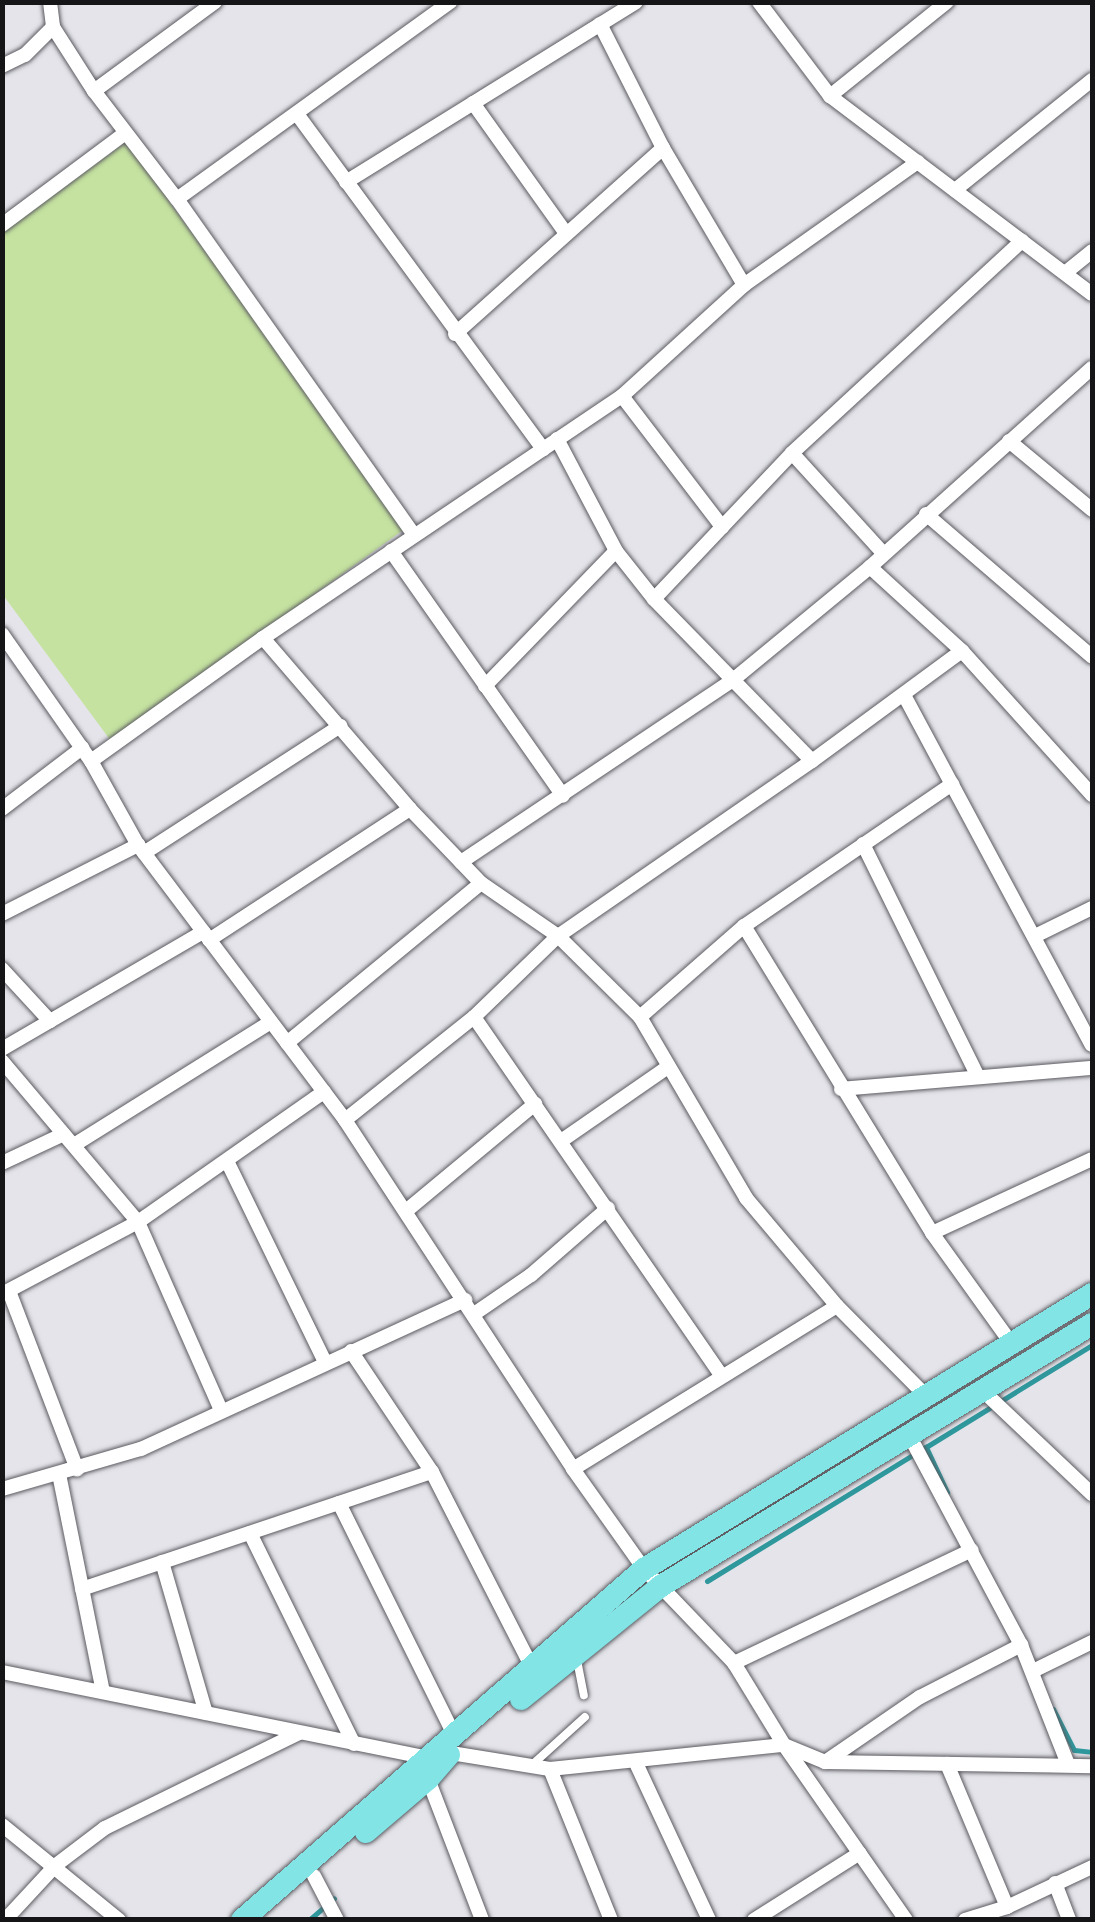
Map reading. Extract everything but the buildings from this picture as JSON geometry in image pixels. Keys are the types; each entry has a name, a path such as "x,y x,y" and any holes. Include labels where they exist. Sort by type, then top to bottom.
{"main road":[{"path":"265,1920 533,1669 652,1578 1010,1343 1092,1294"},
{"path":"452,1744 576,1656 652,1578 909,1435 1092,1324"},
{"path":"242,1920 428,1769"}],"street":[{"path":"50,2 53,27 94,91 177,198 414,535"},
{"path":"94,91 215,2"},
{"path":"177,198 450,2"},
{"path":"346,182 636,2"},
{"path":"759,2 830,96 1092,294"},
{"path":"830,96 947,2"},
{"path":"600,24 662,148 744,285"},
{"path":"2,66 25,54 53,27"},
{"path":"955,190 1092,80"},
{"path":"473,103 565,232"},
{"path":"297,114 454,334 543,449"},
{"path":"2,225 124,134"},
{"path":"454,334 662,148"},
{"path":"2,809 622,396 744,285 918,162"},
{"path":"654,599 792,453 1022,241"},
{"path":"1065,273 1092,251"},
{"path":"461,862 733,680 870,568 882,552 1092,368"},
{"path":"622,396 722,527"},
{"path":"557,439 616,551 654,599 812,762"},
{"path":"1009,441 1092,510"},
{"path":"792,453 882,552"},
{"path":"926,514 1092,657"},
{"path":"390,551 563,796"},
{"path":"485,686 616,551"},
{"path":"870,568 962,651 1092,795"},
{"path":"2,634 86,755 141,849 345,1120 573,1469 652,1578 734,1664 784,1745 906,1920"},
{"path":"263,638 410,808 481,883 558,936 640,1017 746,1198 837,1306 927,1397"},
{"path":"345,1120 474,1017 558,936 812,762 962,651"},
{"path":"904,695 1092,1045"},
{"path":"2,914 141,849 340,726"},
{"path":"640,1017 744,926 952,784"},
{"path":"2,1049 206,936 410,808"},
{"path":"863,844 978,1077"},
{"path":"287,1043 481,883"},
{"path":"1036,936 1092,908"},
{"path":"744,926 932,1233 1010,1343"},
{"path":"2,969 50,1021"},
{"path":"474,1017 720,1374"},
{"path":"2,1163 69,1139 271,1022"},
{"path":"2,1061 138,1222 221,1410"},
{"path":"561,1141 668,1066"},
{"path":"841,1089 1092,1068"},
{"path":"78,1469 6,1292 138,1222 324,1092"},
{"path":"406,1211 535,1104"},
{"path":"932,1233 1092,1159"},
{"path":"227,1161 326,1362"},
{"path":"474,1314 531,1275 608,1208"},
{"path":"2,1489 141,1449 465,1300"},
{"path":"573,1469 720,1374 837,1306"},
{"path":"351,1351 432,1472 533,1669"},
{"path":"982,1390 1092,1494"},
{"path":"909,1435 1021,1645 1067,1762"},
{"path":"82,1589 432,1472"},
{"path":"59,1474 104,1692"},
{"path":"1078,1480 1092,1474"},
{"path":"339,1503 452,1744 550,1769 784,1745 825,1762 1067,1762 1092,1766"},
{"path":"250,1533 354,1744"},
{"path":"734,1664 972,1550"},
{"path":"162,1562 206,1713"},
{"path":"1033,1671 1092,1642"},
{"path":"825,1762 920,1698 1021,1645"},
{"path":"3,1671 354,1744 428,1769 482,1920"},
{"path":"5,1920 56,1865 105,1828 300,1732"},
{"path":"635,1762 709,1920"},
{"path":"947,1764 1007,1907"},
{"path":"550,1769 610,1920"},
{"path":"2,1826 56,1865 119,1920"},
{"path":"754,1920 860,1853"},
{"path":"965,1920 1007,1907 1092,1867"},
{"path":"314,1876 337,1920"},
{"path":"1055,1883 1069,1920"}],"lane":[{"path":"576,1656 584,1695"},
{"path":"532,1766 585,1717"}],"green space":[{"path":"126,142 406,528 111,741 3,595 3,232"}],"waterway":[{"path":"926,1447 1092,1345"},
{"path":"707,1581 926,1447 947,1492"},
{"path":"1053,1709 1074,1750 1092,1752"},
{"path":"309,1920 334,1898"}]}
